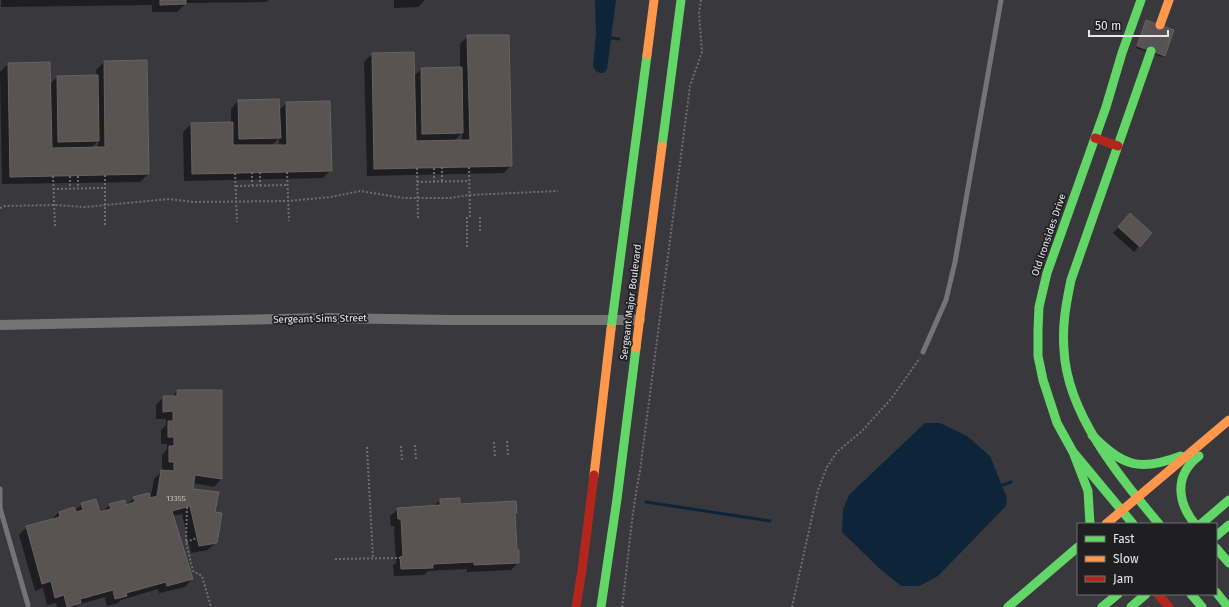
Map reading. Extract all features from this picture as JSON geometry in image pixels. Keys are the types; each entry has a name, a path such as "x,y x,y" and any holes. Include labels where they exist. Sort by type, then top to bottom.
{"main road":[{"name":"Sergeant Major Boulevard","path":"576,607 583,562 654,0"},
{"name":"Sergeant Major Boulevard","path":"601,607 617,499 681,0"},
{"name":"Old Ironsides Drive","path":"1132,523 1073,452 1056,423 1043,380 1038,356 1038,318 1046,273 1106,107 1122,53 1141,0"},
{"path":"1160,25 1169,0"},
{"path":"1151,51 1071,280 1063,320 1064,352 1069,382 1082,416 1103,452 1158,523"},
{"path":"1095,138 1118,146"},
{"path":"1107,523 1229,420"},
{"path":"1194,523 1182,504 1182,483 1187,468 1201,454 1221,426"},
{"path":"1092,435 1114,456 1131,464 1160,463 1191,452"},
{"path":"1073,452 1088,491 1090,523"},
{"path":"1204,521 1229,500"},
{"path":"1218,534 1229,525"},
{"path":"1008,607 1077,548"},
{"path":"1217,549 1229,563"},
{"path":"1217,593 1228,607"},
{"path":"1102,607 1117,595"},
{"path":"1131,607 1145,595"},
{"path":"1159,595 1169,607"},
{"path":"1193,595 1202,607"}],"street":[{"name":"Sergeant Sims Street","path":"0,325 329,318 450,320 640,320"}],"lane":[{"path":"923,352 946,300 955,262 1001,0"},
{"path":"0,489 0,508 28,605"}],"path":[{"path":"622,607 631,541 634,501 640,471 690,86 702,52 699,13 701,0"},
{"path":"442,167 442,182"},
{"path":"467,248 469,167"},
{"path":"416,168 418,218"},
{"path":"434,168 434,182"},
{"path":"252,172 252,185"},
{"path":"260,172 260,185"},
{"path":"287,172 289,221"},
{"path":"235,173 236,222"},
{"path":"105,175 105,225"},
{"path":"53,176 55,226"},
{"path":"70,176 70,189"},
{"path":"78,176 78,189"},
{"path":"417,182 469,181"},
{"path":"236,186 288,185"},
{"path":"53,190 105,188"},
{"path":"0,208 6,206 54,205 85,207 169,199 193,202 288,201 331,197 360,191 404,198 450,198 469,194 558,191"},
{"path":"480,217 480,232"},
{"path":"792,607 818,490 827,467 837,452 862,431 892,399 908,377 923,352"},
{"path":"507,441 508,456"},
{"path":"494,442 495,457"},
{"path":"415,445 416,460"},
{"path":"401,446 402,461"},
{"path":"367,447 373,558"},
{"path":"187,507 186,542 193,571 202,576 211,607"},
{"path":"186,542 197,538"},
{"path":"335,559 400,558"}],"water":[{"path":"595,0 616,0 607,69 604,73 596,71 593,66 596,34"},
{"path":"925,423 940,423 967,436 990,456 1007,498 1006,506 938,576 919,586 901,586 880,569 842,532 843,509 849,495"}],"building":[{"path":"160,0 186,0 186,4 160,5"},
{"path":"1146,20 1174,30 1165,56 1137,46"},
{"path":"467,35 509,35 512,166 374,169 372,53 414,52 416,141 470,140"},
{"path":"147,60 149,174 10,177 8,63 50,62 52,148 105,147 104,61"},
{"path":"462,67 463,133 422,134 421,68"},
{"path":"98,75 99,141 58,142 57,76"},
{"path":"279,99 281,138 239,139 238,100"},
{"path":"330,101 332,171 192,174 191,123 233,122 233,145 287,145 286,102"},
{"path":"1130,213 1152,233 1140,247 1118,227"},
{"path":"177,390 222,390 222,479 195,475 193,489 219,492 215,512 222,513 217,543 199,546 190,506 172,511 193,579 167,586 166,582 126,593 127,596 115,599 113,590 80,599 81,603 67,607 64,595 55,598 51,581 42,584 26,526 60,517 59,512 74,507 76,512 83,510 81,503 96,499 100,512 111,509 109,504 125,500 126,505 135,502 133,497 149,493 150,498 157,496 161,470 174,471 174,462 169,462 169,446 174,446 174,437 168,437 168,421 173,421 173,411 163,412 163,396 177,396"},
{"path":"460,498 460,504 516,501 517,513 515,513 519,563 474,565 474,562 433,564 433,568 401,569 400,557 403,556 401,519 398,519 397,508 440,505 440,499"}],"waterway":[{"path":"612,38 619,39"},
{"path":"1003,485 1011,482"},
{"path":"646,502 770,521"}],"tunnel":[{"path":"1151,51 1160,25"}],"traffic: fast":[{"path":"662,146 681,0"},
{"path":"1132,523 1073,452 1057,423 1043,380 1038,356 1038,330 1039,307 1047,273 1106,107 1122,53 1141,0"},
{"path":"1151,51 1071,280 1065,315 1064,350 1067,374 1074,397 1085,421 1112,465 1158,523"},
{"path":"611,329 647,55"},
{"path":"601,607 617,499 636,348"},
{"path":"1092,435 1113,454 1132,463 1142,465 1154,464 1181,456"},
{"path":"1073,452 1088,491 1090,523"},
{"path":"1194,523 1185,507 1181,489 1185,472 1191,463 1199,456"},
{"path":"1202,523 1229,500"},
{"path":"1217,535 1229,525"},
{"path":"1008,607 1077,548"},
{"path":"1217,549 1229,563"},
{"path":"1217,593 1228,607"},
{"path":"1102,607 1117,595"},
{"path":"1131,607 1145,595"},
{"path":"1192,595 1202,607"}],"traffic: slow":[{"path":"647,55 654,0"},
{"path":"1160,25 1169,0"},
{"path":"636,348 662,146"},
{"path":"594,475 611,329"},
{"path":"1107,523 1229,420"}],"traffic: jam":[{"path":"1095,138 1118,146"},
{"path":"576,607 594,475"},
{"path":"1159,595 1169,607"}]}
